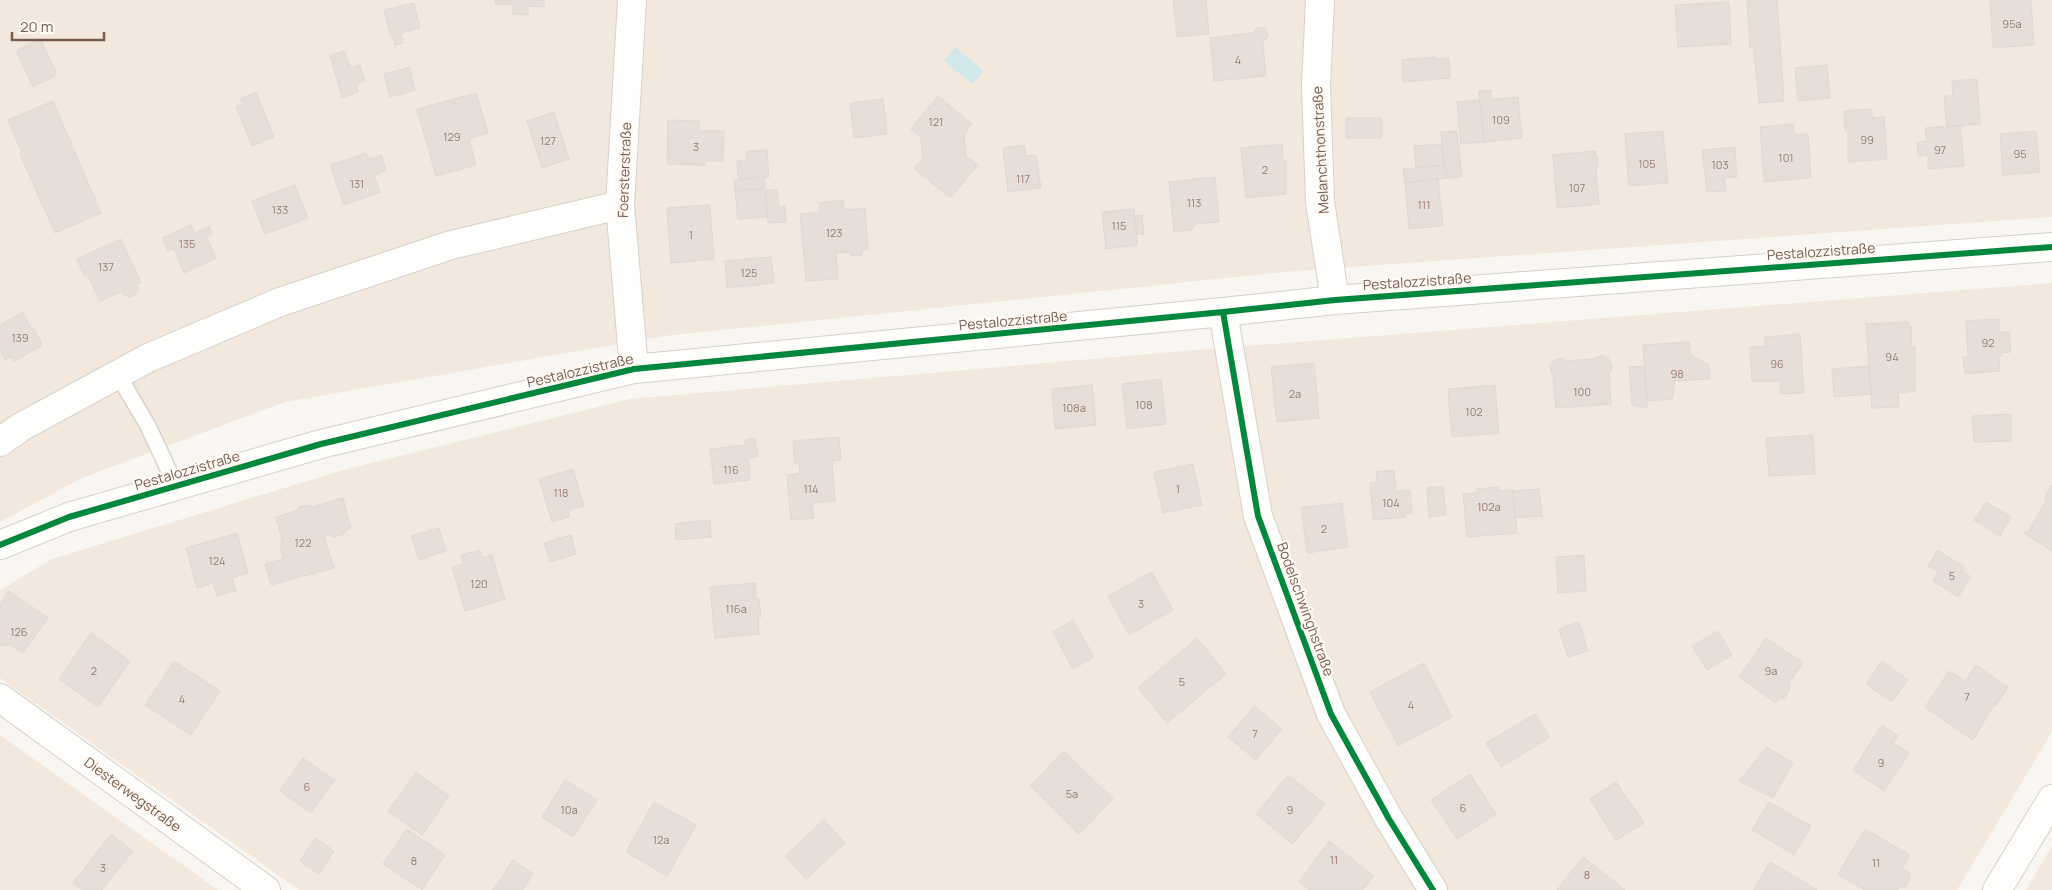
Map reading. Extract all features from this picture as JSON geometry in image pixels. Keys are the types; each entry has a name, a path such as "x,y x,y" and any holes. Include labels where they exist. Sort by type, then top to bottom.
{"street":[{"name":"Foersterstraße","path":"632,0 620,205 634,369"},
{"name":"Melanchthonstraße","path":"1320,0 1316,86 1320,202 1335,300"},
{"path":"0,442 21,428 148,358 280,302 451,245 620,205"},
{"name":"Pestalozzistraße","path":"0,545 69,518 321,444 634,369 1335,300 2052,247"},
{"name":"Bodelschwinghstraße","path":"1223,312 1258,516 1331,714 1389,819 1433,890"},
{"name":"Diesterwegstraße","path":"0,698 266,890"},
{"path":"1997,890 2052,798"}],"lane":[{"path":"118,375 148,426 176,486"}],"shaded area":[{"path":"0,0 2052,0 2052,217 1295,271 664,336 285,402 82,478 0,522"},
{"path":"2052,283 2052,732 1957,890 299,890 0,678 0,590 52,559 343,470 630,399 1208,349"},
{"path":"0,735 218,890 0,890"},
{"path":"2052,846 2052,890 2026,890"}],"water":[{"path":"955,47 984,71 973,84 944,61"}],"building":[{"path":"495,0 544,0 544,7 528,6 528,15 513,14 513,5 495,4"},
{"path":"1173,0 1206,0 1209,34 1177,37"},
{"path":"1747,0 1777,0 1784,101 1759,103 1754,48 1750,48"},
{"path":"1990,0 2031,0 2034,45 1993,48"},
{"path":"1729,2 1731,44 1678,47 1675,5"},
{"path":"414,3 420,28 401,33 403,43 395,45 393,35 390,35 384,10"},
{"path":"1263,27 1267,31 1268,37 1263,42 1266,76 1214,81 1210,38 1253,33 1257,28"},
{"path":"38,39 41,40 56,73 54,77 34,86 17,53 18,50"},
{"path":"344,51 351,68 360,65 365,81 356,84 358,92 342,98 330,55"},
{"path":"1436,57 1436,59 1449,58 1450,78 1403,82 1402,60"},
{"path":"1827,65 1830,98 1798,101 1795,68"},
{"path":"410,67 415,90 390,97 384,74"},
{"path":"1977,79 1980,124 1947,127 1944,96 1953,96 1952,81"},
{"path":"1491,90 1492,100 1518,97 1522,138 1484,142 1479,91"},
{"path":"256,92 274,137 252,146 236,106 243,104 240,99"},
{"path":"476,93 488,133 469,139 476,165 436,176 417,109"},
{"path":"938,96 972,124 964,134 966,156 978,165 950,198 914,168 923,158 921,138 911,129"},
{"path":"883,99 887,134 854,138 850,103"},
{"path":"1480,100 1484,142 1461,144 1457,102"},
{"path":"53,101 101,213 55,233 20,154 22,153 8,120"},
{"path":"1872,109 1872,118 1884,117 1887,159 1848,162 1848,133 1845,130 1844,111"},
{"path":"554,112 569,159 542,168 527,121"},
{"path":"1346,118 1382,118 1382,138 1346,138"},
{"path":"668,120 699,121 699,131 724,131 723,161 705,161 705,165 667,164"},
{"path":"1793,124 1794,135 1808,134 1811,178 1764,182 1760,127"},
{"path":"1960,125 1964,166 1928,169 1928,155 1918,156 1917,142 1927,141 1925,128"},
{"path":"1457,131 1462,177 1447,178 1441,132"},
{"path":"1663,131 1668,183 1629,186 1625,134"},
{"path":"2036,131 2040,172 2003,175 2000,134"},
{"path":"1282,144 1283,161 1286,161 1286,194 1246,198 1241,148"},
{"path":"1442,144 1444,165 1416,168 1414,146"},
{"path":"1024,145 1026,156 1036,155 1041,188 1008,192 1003,148"},
{"path":"1735,147 1737,177 1724,178 1726,191 1707,192 1702,150"},
{"path":"767,150 769,177 738,179 737,161 747,160 747,151"},
{"path":"1595,151 1598,161 1596,171 1599,204 1557,208 1553,155"},
{"path":"366,153 369,159 381,155 386,170 374,175 380,192 344,205 330,165"},
{"path":"1446,165 1447,178 1405,183 1403,169"},
{"path":"764,177 765,188 735,191 734,180"},
{"path":"1215,177 1219,222 1196,224 1191,230 1174,232 1169,182"},
{"path":"1438,179 1443,226 1409,229 1405,183"},
{"path":"295,185 308,218 265,234 252,201"},
{"path":"766,189 767,217 738,219 735,191"},
{"path":"765,190 777,190 779,207 785,206 786,222 768,223"},
{"path":"843,200 844,210 865,208 868,250 861,250 862,255 851,256 851,252 836,253 838,279 806,281 800,214 821,212 819,203"},
{"path":"710,205 714,259 671,263 667,208"},
{"path":"1134,209 1137,245 1106,249 1102,212"},
{"path":"1142,215 1144,234 1136,234 1135,216"},
{"path":"191,225 195,233 209,226 212,234 206,236 216,258 184,273 174,249 168,251 162,238"},
{"path":"121,239 141,283 136,285 138,290 136,294 130,297 124,295 122,291 100,301 87,274 84,275 77,259"},
{"path":"771,257 774,283 727,288 725,261"},
{"path":"23,312 31,329 34,329 41,341 41,346 14,361 11,357 5,360 0,351 0,325"},
{"path":"1999,319 1999,332 2009,332 2011,352 2001,353 2001,356 1999,356 2000,371 1965,374 1963,357 1968,357 1966,321"},
{"path":"1908,322 1909,326 1911,326 1912,347 1915,346 1915,391 1898,393 1899,407 1872,408 1866,324"},
{"path":"1800,334 1804,393 1780,394 1780,381 1752,381 1750,347 1765,346 1765,337"},
{"path":"1689,342 1690,355 1709,365 1710,379 1675,381 1672,399 1647,401 1643,345"},
{"path":"1603,355 1608,358 1612,368 1609,373 1611,404 1556,408 1553,377 1550,367 1552,362 1562,358 1567,361 1592,359"},
{"path":"1314,363 1319,418 1277,422 1271,367"},
{"path":"1644,366 1647,408 1632,405 1629,367"},
{"path":"1869,366 1871,394 1834,397 1832,369"},
{"path":"1161,379 1166,424 1127,429 1122,384"},
{"path":"1092,385 1096,425 1055,429 1052,389"},
{"path":"1495,385 1499,433 1452,437 1448,389"},
{"path":"2011,414 2011,441 1974,442 1972,416"},
{"path":"1813,435 1815,474 1769,476 1766,438"},
{"path":"839,437 841,460 832,461 835,501 812,503 814,518 791,520 787,475 800,473 799,464 795,464 793,441"},
{"path":"755,438 758,457 748,458 750,480 714,484 710,449 745,445 745,440"},
{"path":"1193,464 1202,505 1163,513 1154,472"},
{"path":"573,469 584,506 568,510 569,517 552,522 539,479"},
{"path":"1394,470 1396,491 1410,490 1412,513 1406,514 1406,517 1373,520 1370,483 1377,482 1376,472"},
{"path":"2052,485 2052,551 2024,533 2025,531 2027,533 2047,500 2044,498"},
{"path":"1443,486 1446,515 1429,517 1427,488"},
{"path":"1498,487 1498,491 1513,490 1517,533 1467,537 1463,494 1478,493 1477,489"},
{"path":"1539,489 1542,516 1515,518 1513,491"},
{"path":"343,498 351,528 346,530 344,534 333,537 329,535 324,536 334,568 271,585 265,564 283,559 280,545 282,540 276,517 296,511 299,507 308,505 312,507"},
{"path":"1986,502 2011,517 2000,536 1974,520"},
{"path":"1342,503 1348,547 1307,553 1301,508"},
{"path":"704,520 710,521 711,537 676,540 675,524"},
{"path":"439,528 446,551 419,560 411,536"},
{"path":"237,533 248,573 232,578 236,591 217,596 213,583 197,588 186,548"},
{"path":"571,535 576,554 550,562 544,543"},
{"path":"480,550 482,558 492,555 505,599 465,611 452,567 464,564 461,555"},
{"path":"1938,550 1964,567 1962,571 1971,577 1958,597 1933,581 1938,572 1928,566"},
{"path":"1584,555 1586,591 1558,593 1556,557"},
{"path":"1152,572 1173,610 1129,635 1108,596"},
{"path":"755,583 756,599 759,599 761,617 758,617 759,634 715,638 710,587"},
{"path":"9,591 48,618 23,653 9,644 2,646 0,644 0,604"},
{"path":"1073,620 1094,657 1073,669 1053,632"},
{"path":"1579,622 1588,651 1568,657 1559,629"},
{"path":"1718,631 1732,655 1707,670 1692,646"},
{"path":"91,633 130,661 98,707 59,679"},
{"path":"1197,638 1226,674 1167,723 1138,688"},
{"path":"1766,638 1803,663 1789,683 1790,689 1784,698 1778,699 1776,703 1739,677"},
{"path":"174,661 220,691 191,735 145,705"},
{"path":"1882,661 1908,680 1892,702 1866,684"},
{"path":"1424,663 1452,717 1398,746 1370,692"},
{"path":"1976,665 2008,687 1996,705 1994,705 1973,740 1925,707 1949,671 1965,681"},
{"path":"1254,706 1282,729 1256,760 1228,737"},
{"path":"1535,714 1550,737 1501,767 1486,743"},
{"path":"1882,725 1898,736 1893,743 1909,753 1884,791 1853,770"},
{"path":"1767,747 1793,763 1773,798 1739,781"},
{"path":"1064,751 1113,799 1079,834 1030,786"},
{"path":"303,758 335,780 311,813 280,791"},
{"path":"416,772 449,796 422,835 388,811"},
{"path":"1470,774 1496,814 1457,839 1431,800"},
{"path":"1288,775 1325,804 1293,844 1256,814"},
{"path":"565,780 597,800 573,837 542,817"},
{"path":"1616,782 1644,823 1616,840 1590,799"},
{"path":"654,802 696,825 667,876 626,852"},
{"path":"1769,802 1811,826 1794,855 1752,830"},
{"path":"824,820 845,843 806,879 785,856"},
{"path":"407,829 445,855 422,890 383,864"},
{"path":"1865,829 1910,855 1902,868 1908,871 1910,879 1906,886 1899,887 1898,890 1864,890 1838,874"},
{"path":"111,834 133,851 102,890 82,890 73,883"},
{"path":"316,838 334,851 319,874 300,861"},
{"path":"1329,841 1374,876 1363,890 1309,890 1299,882"},
{"path":"1583,857 1625,890 1557,890"},
{"path":"513,860 533,874 523,890 493,890"},
{"path":"1770,862 1817,890 1754,889"}],"cycle path":[{"path":"0,545 69,517 321,444 634,369 1335,300 2052,247"},
{"path":"1223,312 1258,516 1331,714 1389,819 1433,890"}]}
